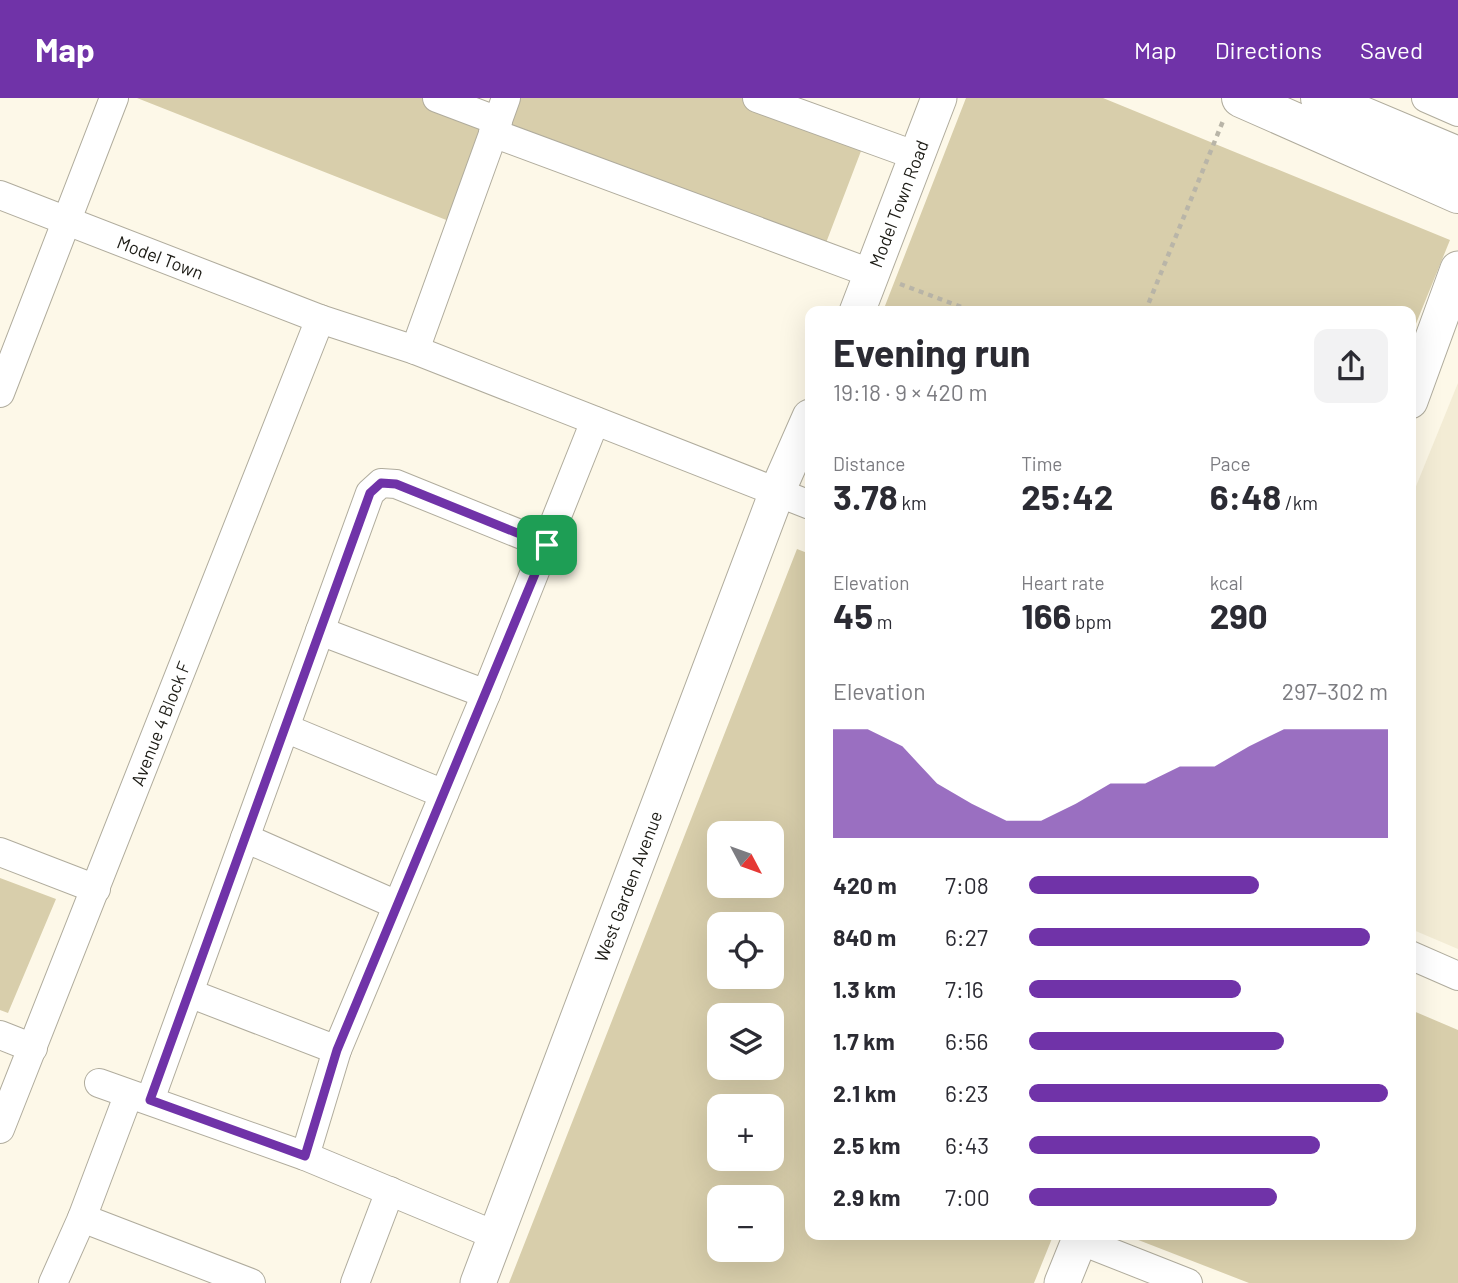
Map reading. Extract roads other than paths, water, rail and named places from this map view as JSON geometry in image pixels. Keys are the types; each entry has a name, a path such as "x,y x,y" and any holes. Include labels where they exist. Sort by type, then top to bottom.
{"main road":[{"path":"1320,98 1458,156"},
{"path":"1234,104 1458,194"}],"street":[{"path":"0,393 114,98"},
{"path":"438,98 499,117 873,274"},
{"path":"757,98 917,156"},
{"name":"Model Town Road","path":"860,306 939,98"},
{"path":"1426,98 1458,112"},
{"path":"415,350 499,117"},
{"name":"Model Town","path":"0,195 320,319 415,350 805,503"},
{"path":"1416,384 1458,269"},
{"name":"Avenue 4 Block F","path":"0,1129 320,319"},
{"path":"305,1156 337,1050 486,694 595,421"},
{"path":"777,492 805,428"},
{"path":"53,1283 189,993 370,493 381,483 396,484 547,545"},
{"name":"West Garden Avenue","path":"478,1283 777,492"},
{"path":"320,631 486,694"},
{"path":"285,728 444,794"},
{"path":"245,838 397,905"},
{"path":"0,852 96,889"},
{"path":"1416,958 1458,976"},
{"path":"189,993 337,1050"},
{"path":"0,1035 33,1048"},
{"path":"99,1083 305,1156 497,1236"},
{"path":"355,1283 390,1191"},
{"path":"82,1218 251,1283"},
{"path":"1062,1283 1079,1240"},
{"path":"1085,1240 1188,1283"}]}
